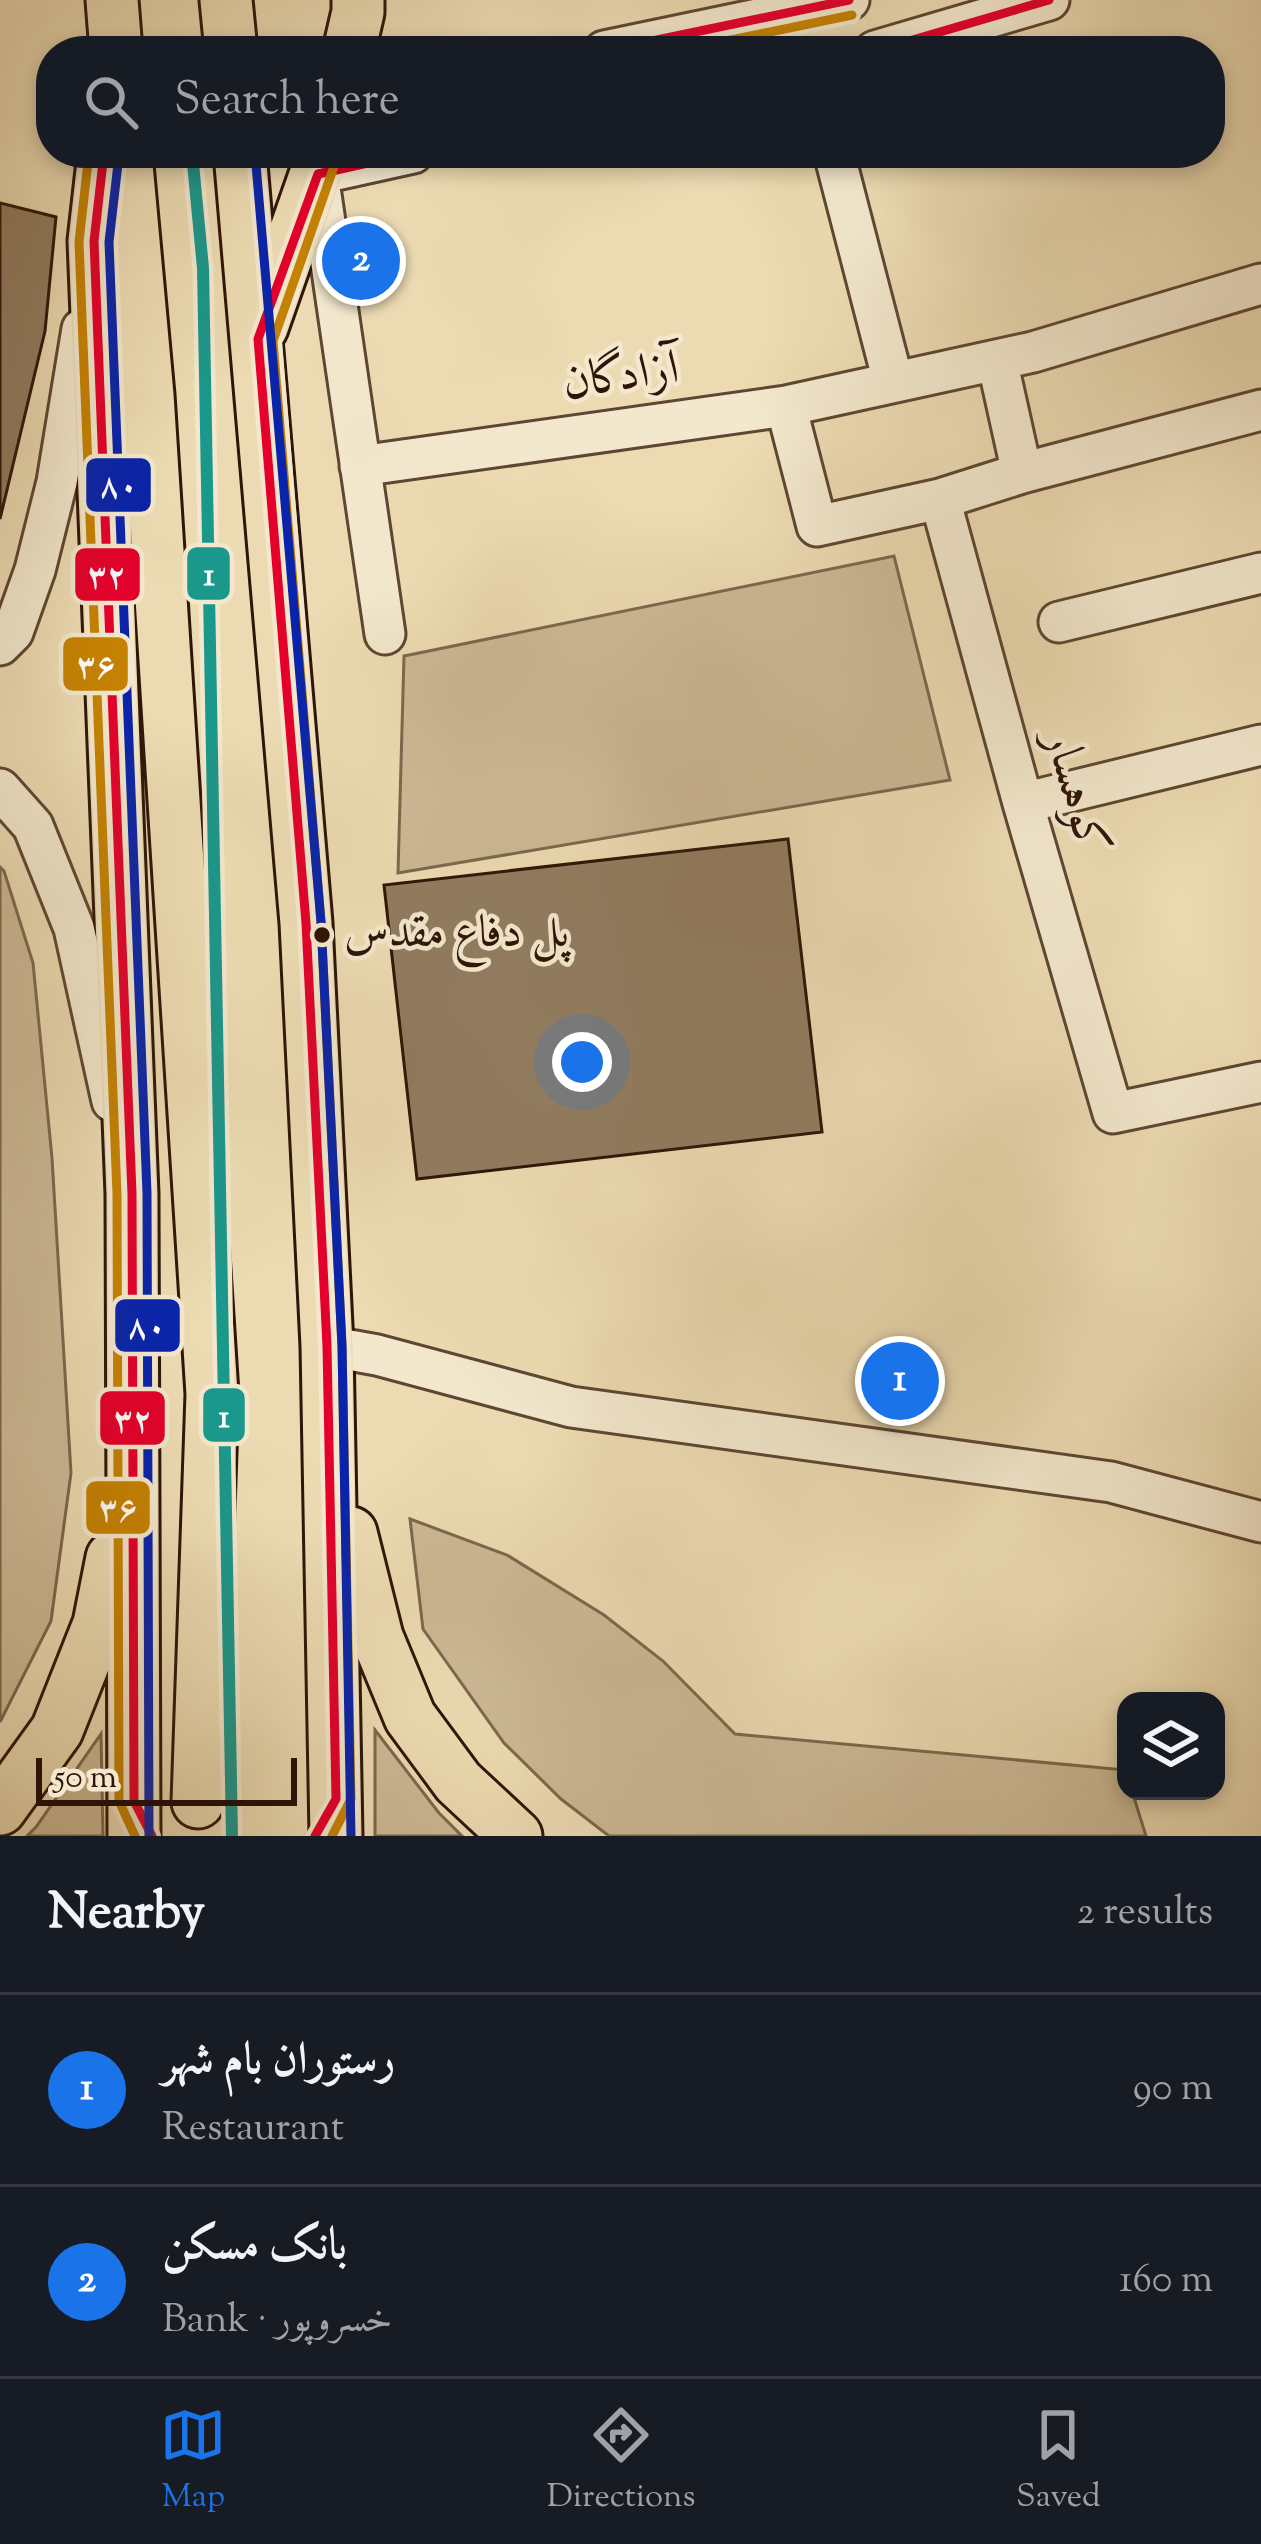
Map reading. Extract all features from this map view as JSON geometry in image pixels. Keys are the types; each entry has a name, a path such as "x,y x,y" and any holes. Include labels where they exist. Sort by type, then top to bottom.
{"main road":[{"path":"226,0 230,36"},
{"path":"102,168 94,241 132,1194 140,1824"},
{"path":"127,168 148,395 212,1394 198,1802"},
{"path":"242,168 304,900 327,1346 329,1824"},
{"path":"258,339 319,168"},
{"path":"328,1448 377,1637 410,1717 458,1782 516,1836"},
{"path":"0,1809 57,1730 99,1624 133,1458"}],"street":[{"path":"676,36 848,0"},
{"path":"926,36 1049,0"},
{"path":"322,168 385,634"},
{"path":"838,168 893,381"},
{"path":"0,644 13,632 35,570 57,482 94,241"},
{"name":"آزادگان","path":"360,466 786,406 1033,352 1261,284"},
{"path":"997,360 1022,473"},
{"path":"786,406 817,526 940,499 1261,410"},
{"name":"کوهسار","path":"940,499 1113,1113 1261,1082"},
{"path":"1059,622 1261,573"},
{"path":"1023,803 1261,745"},
{"path":"0,789 33,826 74,928 132,1194"},
{"path":"327,1346 377,1354 571,1407 1111,1482 1261,1522"}],"shaded area":[{"path":"894,556 950,780 398,873 404,656"},
{"path":"0,867 33,963 52,1158 71,1473 51,1621 0,1722"},
{"path":"410,1519 507,1555 604,1615 663,1661 735,1734 1117,1769 1117,1800 1135,1800 1146,1836 609,1836 561,1799 504,1743 423,1629"},
{"path":"375,1730 439,1813 462,1836 375,1836"},
{"path":"101,1734 103,1836 27,1836 36,1827"}],"building":[{"path":"0,203 56,217 45,331 0,519"},
{"path":"788,839 822,1132 417,1179 384,885"}],"transit line":[{"name":"۳۲","path":"676,36 849,0"},
{"name":"۳۲","path":"926,36 1049,0"},
{"name":"۳۶","path":"750,36 852,15"},
{"name":"۳۶","path":"87,168 79,242 117,1194 119,1801 135,1836"},
{"name":"۳۲","path":"102,168 94,241 132,1194 134,1801 152,1836"},
{"name":"۸۰","path":"118,168 109,242 147,1193 149,1836"},
{"name":"1","path":"193,168 203,268 232,1836"},
{"name":"۸۰","path":"256,168 321,922 342,1346 351,1836"},
{"name":"۳۶","path":"332,1836 351,1799 342,1346 321,922 273,341 334,168"},
{"name":"۳۲","path":"315,1836 336,1799 327,1346 306,923 258,339 318,174 345,168"}],"place":[{"name":"بانک مسکن","path":"361,261"},
{"name":"پل دفاع مقدس","path":"322,935"},
{"name":"رستوران بام شهر","path":"900,1381"}]}
